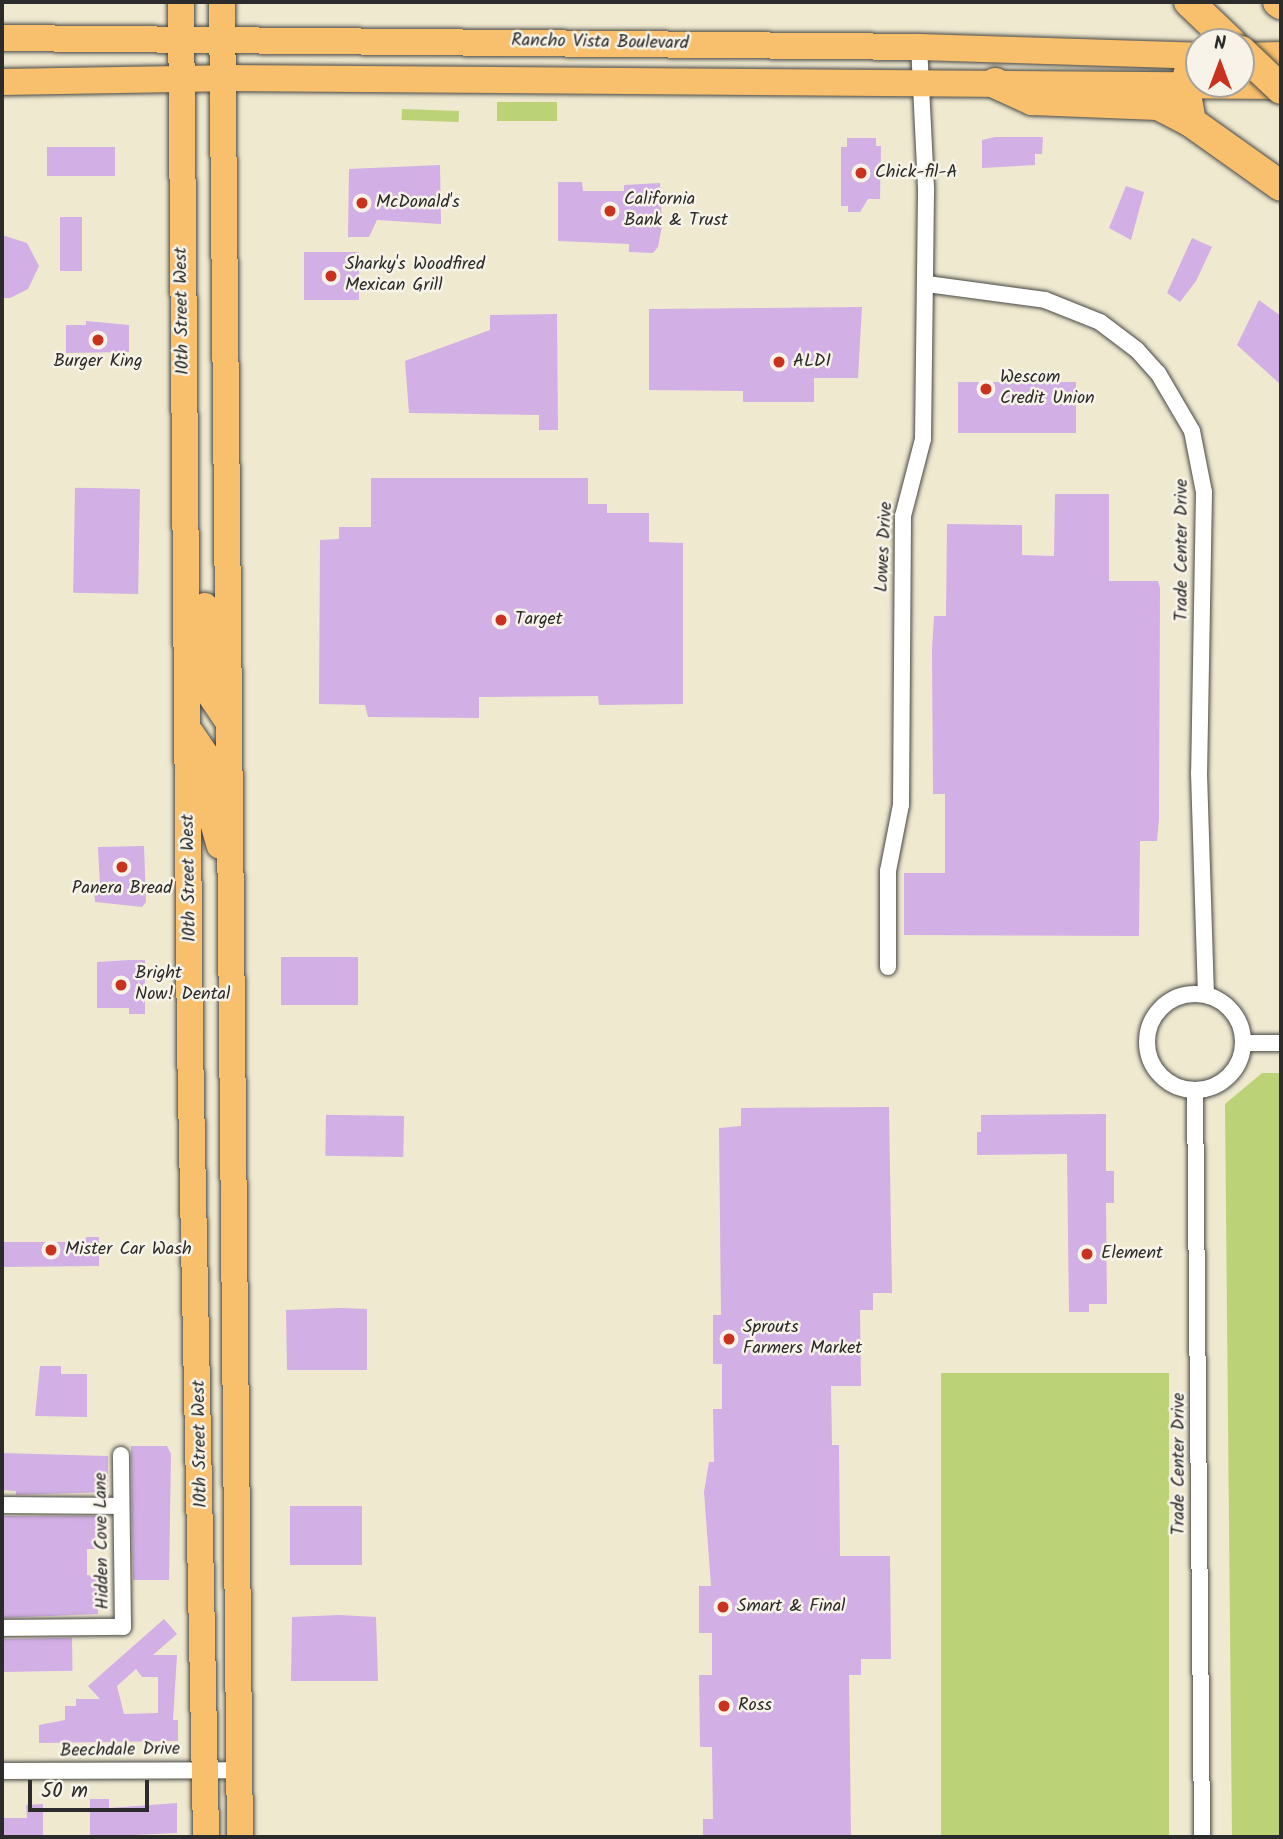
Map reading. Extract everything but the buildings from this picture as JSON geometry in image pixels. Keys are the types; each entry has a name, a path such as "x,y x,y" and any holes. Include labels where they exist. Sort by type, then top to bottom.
{"highway":[{"path":"1188,2 1216,28"},
{"path":"1255,65 1281,87"},
{"path":"995,83 1032,100 1158,105 1191,122 1281,186"},
{"path":"1191,122 1192,98"}],"main road":[{"name":"10th Street West","path":"181,2 188,727 206,1837"},
{"name":"10th Street West","path":"222,2 240,1837"},
{"name":"Rancho Vista Boulevard","path":"2,38 222,38 919,47 1185,56"},
{"path":"1255,54 1281,55"},
{"name":"Rancho Vista Boulevard","path":"2,82 222,78 995,83 1185,74"},
{"name":"Rancho Vista Boulevard","path":"1255,83 1281,87"},
{"path":"185,495 204,566 206,689 227,720"},
{"path":"188,727 206,755 209,812 229,870"}],"street":[{"name":"Lowes Drive","path":"888,967 888,871 901,805 903,516 923,439 927,284 919,47"},
{"name":"Trade Center Drive","path":"927,284 1045,300 1100,322 1137,350 1158,373 1192,431 1204,503 1199,774 1206,994"},
{"path":"1206,994 1234,1011 1245,1043 1238,1066 1227,1079 1195,1090 1172,1084 1153,1067 1147,1034 1160,1008 1174,998 1206,994"},
{"path":"1245,1043 1281,1043"},
{"name":"Trade Center Drive","path":"1195,1090 1202,1837"},
{"name":"Hidden Cove Lane","path":"2,1628 123,1627 121,1455"},
{"path":"2,1505 121,1506"},
{"name":"Beechdale Drive","path":"2,1771 239,1769"}],"green space":[{"path":"497,102 557,102 557,121 497,121"},
{"path":"402,109 459,111 459,122 402,120"},
{"path":"1262,1073 1281,1073 1281,1837 1232,1837 1225,1104"},
{"path":"941,1373 1169,1373 1169,1837 941,1837"}],"place":[{"name":"Chick-fil-A","path":"861,173"},
{"name":"McDonald's","path":"362,203"},
{"name":"California Bank & Trust","path":"610,211"},
{"name":"Sharky's Woodfired Mexican Grill","path":"331,276"},
{"name":"Burger King","path":"98,340"},
{"name":"ALDI","path":"779,362"},
{"name":"Wescom Credit Union","path":"986,389"},
{"name":"Target","path":"501,620"},
{"name":"Panera Bread","path":"122,867"},
{"name":"Bright Now! Dental","path":"121,985"},
{"name":"Mister Car Wash","path":"51,1250"},
{"name":"Element","path":"1087,1254"},
{"name":"Sprouts Farmers Market","path":"729,1339"},
{"name":"Smart & Final","path":"723,1607"},
{"name":"Ross","path":"724,1706"}]}
